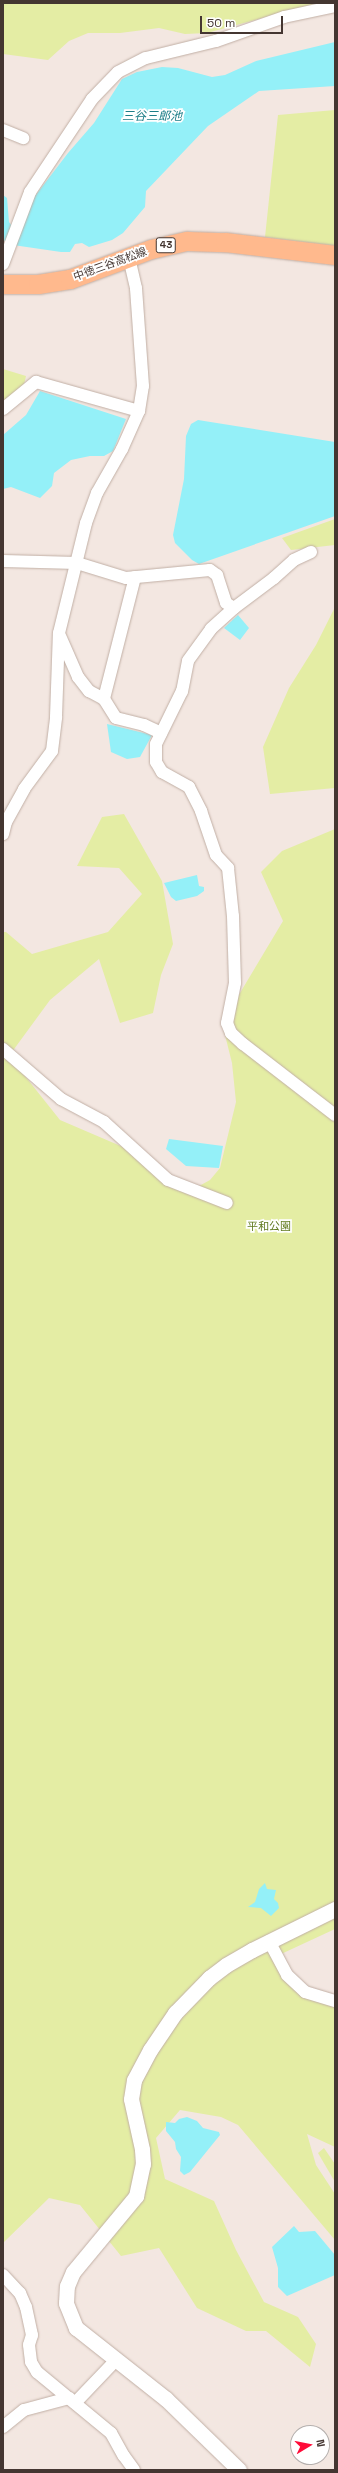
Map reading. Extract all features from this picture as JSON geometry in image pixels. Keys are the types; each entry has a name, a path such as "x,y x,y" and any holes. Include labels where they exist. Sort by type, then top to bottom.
{"main road":[{"name":"中徳三谷高松線","path":"3,284 38,284 70,279 129,257 170,244 208,241 335,255"}],"street":[{"path":"3,264 30,192 92,99 118,72 146,58 216,41 284,17 335,6"},
{"path":"3,130 23,138"},
{"path":"3,834 6,822 24,789 52,751 56,717 59,633 86,523 97,493 122,449 139,411 143,386 136,288 129,257"},
{"path":"3,409 36,382 139,411"},
{"path":"310,552 294,560 274,578 234,608 212,629 188,661 182,691 160,733 156,744 156,762 162,772 189,787 201,811 216,855 228,868 233,916 235,983 227,1022 231,1033 242,1044 335,1115"},
{"path":"3,561 77,563 105,573 126,578 210,570 217,575 226,603 234,608"},
{"path":"104,699 136,577"},
{"path":"59,633 78,677 89,691 104,699 116,718 144,725 160,733"},
{"path":"3,1049 61,1099 104,1122 168,1180 226,1203"},
{"path":"239,2470 166,2399 76,2328 69,2314 66,2294 67,2286 73,2272 136,2196 143,2164 142,2149 131,2099 134,2080 154,2044 175,2013 195,1992 226,1965 269,1941 335,1909"},
{"path":"269,1941 287,1975 306,1992 326,2000 335,2001"},
{"path":"3,2274 20,2293 26,2307 32,2335 29,2345 31,2362 37,2372 111,2433 134,2470"},
{"path":"3,2427 24,2410 72,2401 116,2360"}],"green space":[{"path":"3,3 318,3 207,33 185,34 159,28 120,33 88,33 69,41 48,60 3,54"},
{"path":"335,110 335,246 265,237 278,115"},
{"path":"3,369 26,376 23,389 3,407"},
{"path":"335,519 335,545 291,550 282,538"},
{"path":"335,607 335,788 270,794 263,747 289,688 316,645"},
{"name":"平和公園","path":"124,814 162,881 173,944 161,975 153,1013 120,1023 99,959 50,1000 9,1056 60,1120 144,1156 190,1191 210,1180 220,1168 236,1102 232,1063 222,1023 283,921 261,872 282,851 335,829 335,1929 279,1955 295,1983 335,2005 335,2147 307,2134 316,2165 335,2194 335,2240 238,2125 221,2117 180,2110 156,2138 165,2179 214,2201 236,2250 264,2302 298,2317 316,2344 310,2367 266,2331 246,2331 197,2308 159,2248 121,2256 80,2205 49,2198 3,2243 3,932 6,932 32,954 108,932 142,894 119,868 77,866 102,817"},
{"path":"324,2148 335,2164 335,2182 318,2153"}],"water":[{"name":"三谷三郎池","path":"335,42 335,86 259,91 208,126 146,191 145,207 123,233 112,240 89,247 82,243 75,244 70,252 61,252 13,245 3,240 3,195 7,198 9,222 12,226 68,153 94,123 122,79 137,72 162,67 178,68 212,77 225,75 256,61"},
{"path":"40,391 126,419 113,451 104,456 90,456 71,460 54,473 52,486 40,498 11,487 3,489 3,435 26,415"},
{"path":"198,420 335,442 335,516 199,564 192,560 175,543 173,535 184,479 186,436 191,424"},
{"path":"238,615 249,628 240,640 224,628"},
{"path":"107,724 152,735 140,757 127,759 111,752"},
{"path":"197,875 199,886 204,887 204,891 197,896 176,901 171,897 164,883"},
{"path":"169,1139 223,1146 219,1168 186,1166 166,1149"},
{"path":"265,1883 267,1889 276,1890 274,1899 278,1903 279,1908 271,1916 261,1908 248,1907 255,1902 259,1889"},
{"path":"187,2117 197,2121 203,2128 219,2132 220,2135 190,2172 184,2175 180,2171 181,2157 176,2149 175,2142 166,2131 166,2122 175,2123 179,2119"},
{"path":"294,2226 299,2232 315,2231 335,2255 335,2275 287,2296 278,2287 278,2268 272,2247"}]}
